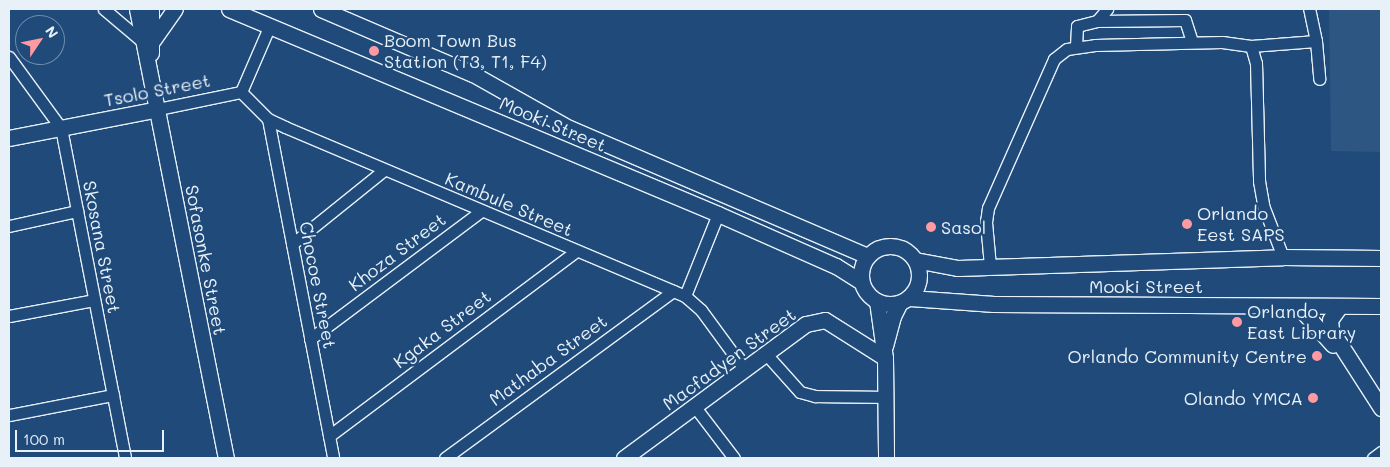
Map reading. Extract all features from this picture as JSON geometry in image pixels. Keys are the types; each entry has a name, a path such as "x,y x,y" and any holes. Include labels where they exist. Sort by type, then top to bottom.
{"main road":[{"name":"Sofasonke Street","path":"137,9 148,42"},
{"name":"Sofasonke Street","path":"151,9 148,42 150,69 226,458"},
{"path":"148,42 175,9"},
{"name":"Mooki Street","path":"229,9 718,214 854,277"},
{"name":"Mooki Street","path":"321,9 473,74 569,128 805,227 872,253"},
{"name":"Tsolo Street","path":"9,138 158,109"},
{"path":"854,277 872,253 893,246 915,260 920,277 905,301 892,316 883,349"},
{"name":"Mooki Street","path":"915,260 958,268 1283,257 1381,258"},
{"path":"854,277 876,301 890,306 905,301"},
{"path":"854,277 870,306 883,349"},
{"path":"876,301 883,349 886,458"},
{"name":"Mooki Street","path":"905,301 994,304 1381,306"},
{"path":"1298,306 1344,353"},
{"path":"1340,306 1330,324 1344,353 1381,408"},
{"name":"Macfadyen Street","path":"624,458 806,324 824,320 883,349"}],"street":[{"path":"104,9 148,42"},
{"path":"1098,21 1106,9"},
{"path":"1309,9 1316,41 1319,79"},
{"path":"1076,46 1077,26 1098,21 1184,15 1192,42"},
{"path":"241,92 270,25"},
{"path":"990,266 986,222 993,194 1054,59 1061,51 1076,46 1192,42 1251,46 1316,41"},
{"path":"1251,46 1256,63 1259,182 1274,240 1283,257"},
{"name":"Skosana Street","path":"9,57 61,128 125,458"},
{"name":"Tsolo Street","path":"158,109 241,92"},
{"name":"Kambule Street","path":"241,92 268,118 384,170 685,296 701,310 745,370"},
{"name":"Chocoe Street","path":"268,118 333,458"},
{"path":"292,244 384,170"},
{"name":"Khoza Street","path":"310,338 481,211"},
{"path":"9,226 77,212"},
{"path":"685,296 718,214"},
{"path":"1266,258 1274,240"},
{"name":"Kgaka Street","path":"329,436 576,251"},
{"name":"Mathaba Street","path":"445,458 673,291"},
{"path":"9,316 94,300"},
{"path":"766,354 800,392 815,396 885,397"},
{"path":"9,415 113,395"},
{"path":"695,407 734,458"},
{"path":"1373,458 1381,452"}],"shaded area":[{"path":"1329,9 1381,9 1381,152 1331,151"}],"place":[{"name":"Boom Town Bus Station (T3, T1, F4)","path":"374,51"},
{"name":"Orlando Eest SAPS","path":"1187,224"},
{"name":"Sasol","path":"931,227"},
{"name":"Orlando East Library","path":"1237,322"},
{"name":"Orlando Community Centre","path":"1317,356"},
{"name":"Olando YMCA","path":"1313,398"}]}
